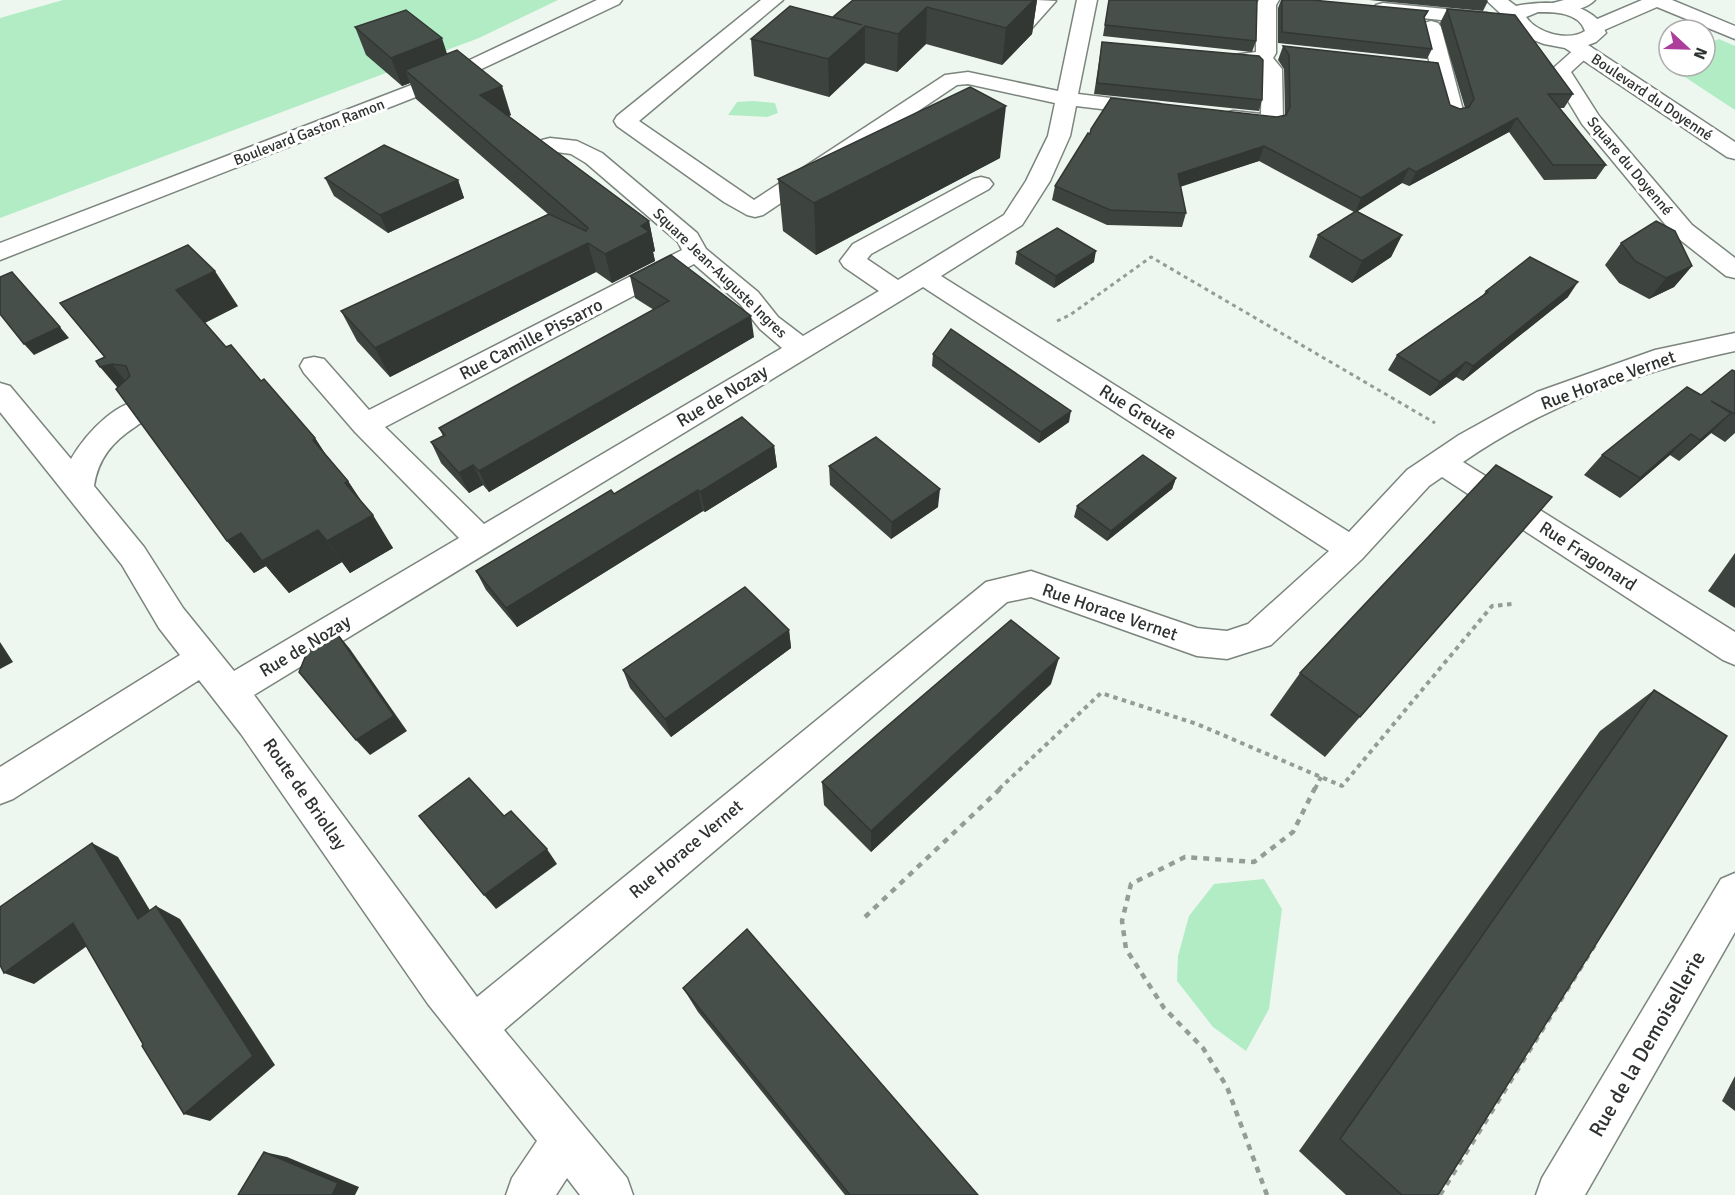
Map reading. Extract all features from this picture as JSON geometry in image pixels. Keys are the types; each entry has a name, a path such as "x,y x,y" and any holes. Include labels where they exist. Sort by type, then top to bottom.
{"street":[{"name":"Boulevard Gaston Ramon","path":"0,252 447,78 612,0"},
{"path":"773,0 625,120 732,197 755,210 952,79 968,78 1067,99 1169,111"},
{"path":"1215,116 1272,122 1272,69 1266,5 1269,0"},
{"name":"Boulevard du Doyenné","path":"1496,0 1533,33 1585,39 1735,133"},
{"path":"1368,8 1518,19 1518,12 1530,6 1585,0"},
{"path":"1585,39 1657,0 1735,33"},
{"path":"995,16 1026,24 1044,1 1086,4"},
{"name":"Rue de Nozay","path":"229,692 897,292 1013,220 1038,181 1059,136 1067,99 1087,43 1086,4"},
{"name":"Boulevard du Doyenné","path":"1548,4 1584,16 1585,39"},
{"path":"1431,27 1453,114"},
{"name":"Boulevard du Doyenné","path":"1585,39 1735,152"},
{"name":"Square du Doyenné","path":"1585,39 1560,71 1590,119 1683,230 1735,270"},
{"path":"1223,58 1246,60 1270,53"},
{"path":"1419,68 1442,70"},
{"name":"Square Jean-Auguste Ingres","path":"550,145 571,147 586,152 688,238 696,253 749,297 769,323 801,349"},
{"path":"897,292 853,261 862,249 981,184"},
{"name":"Rue Camille Pissarro","path":"365,425 696,253"},
{"name":"Rue Greuze","path":"923,276 1319,527 1351,550"},
{"name":"Rue Horace Vernet","path":"474,1027 998,591 1031,584 1197,642 1227,645 1258,635 1351,550 1418,478 1470,443 1548,399 1665,357 1735,342"},
{"path":"314,366 365,425 481,540"},
{"name":"Route de Briollay","path":"0,393 133,555 171,618 254,723 443,988 610,1195"},
{"path":"78,488 82,468 92,448 120,421 141,409"},
{"name":"Rue Fragonard","path":"1441,462 1735,650"},
{"path":"0,787 203,659"},
{"name":"Rue de la Demoisellerie","path":"1559,1195 1735,893"},
{"path":"529,1195 565,1139"}],"path":[{"path":"1048,324 1070,315 1151,257 1438,425"},
{"path":"865,917 1101,693 1197,724 1342,786 1492,606 1512,604"},
{"path":"1267,1195 1227,1087 1203,1048 1164,1008 1126,949 1122,921 1131,884 1185,857 1254,862 1293,832 1321,777"},
{"path":"1440,1195 1602,933"}],"green space":[{"path":"63,0 558,0 479,38 0,218 0,18"},
{"path":"1717,40 1735,46 1735,110 1686,78 1717,78"},
{"path":"737,102 775,103 778,113 767,117 728,115"},
{"path":"1264,879 1282,909 1269,1009 1246,1051 1213,1027 1177,981 1178,956 1189,916 1214,884"}],"building":[{"path":"853,0 1034,0 1006,28 927,7 898,34 865,26 828,59 751,39 790,6 862,25 833,17"},
{"path":"1109,0 1257,0 1256,41 1105,25"},
{"path":"1282,0 1312,0 1428,11 1424,17 1432,49 1282,32"},
{"path":"1447,9 1515,15 1573,94 1548,94 1606,165 1553,165 1517,118 1416,172 1409,168 1361,198 1264,146 1178,174 1186,213 1110,210 1055,186 1111,98 1277,117 1286,115 1290,107 1289,55 1283,46 1438,63 1450,105 1460,109 1469,107 1474,99"},
{"path":"406,10 442,38 391,58 355,27"},
{"path":"1102,42 1259,56 1263,60 1262,100 1097,83"},
{"path":"457,50 502,86 480,95 649,221 641,226 649,232 605,254 588,243 375,348 341,311 549,214 586,231 588,228 405,70"},
{"path":"970,87 1006,106 814,203 778,179"},
{"path":"384,145 458,180 380,215 325,178"},
{"path":"1356,211 1402,235 1362,261 1318,235"},
{"path":"1656,221 1675,231 1692,266 1666,278 1635,261 1621,243"},
{"path":"1057,228 1096,251 1056,276 1017,252"},
{"path":"188,245 215,271 176,290 226,347 231,345 261,381 264,379 315,438 313,440 348,481 345,483 373,515 327,541 318,530 262,561 241,533 227,541 116,389 130,376 126,366 112,364 100,367 96,361 105,357 60,303"},
{"path":"671,255 751,316 479,471 473,465 459,473 431,442 445,435 439,428 669,301 630,276"},
{"path":"1530,257 1578,282 1473,366 1466,362 1440,382 1397,355 1488,292 1486,291"},
{"path":"12,272 60,327 24,344 0,314 0,277"},
{"path":"951,329 1071,411 1041,432 933,354"},
{"path":"1732,370 1735,371 1735,414 1711,401 1731,413 1700,440 1691,434 1640,478 1602,455 1687,387 1701,395"},
{"path":"742,417 774,446 506,608 476,571 611,490 614,494"},
{"path":"876,437 940,489 892,522 829,466"},
{"path":"1143,455 1176,478 1111,531 1077,506"},
{"path":"1496,465 1552,497 1360,717 1300,673"},
{"path":"745,587 789,630 665,719 623,670"},
{"path":"1011,620 1059,658 871,831 822,782"},
{"path":"336,632 394,716 356,740 299,672 308,650"},
{"path":"1654,690 1727,736 1438,1195 1402,1195 1340,1139"},
{"path":"469,778 504,816 511,811 547,849 484,895 419,816"},
{"path":"92,843 138,919 156,906 253,1056 184,1114 142,1046 143,1044 73,923 4,973 0,965 0,907"},
{"path":"747,929 978,1195 850,1195 683,988"},
{"path":"264,1152 338,1183 332,1195 238,1195"}]}
